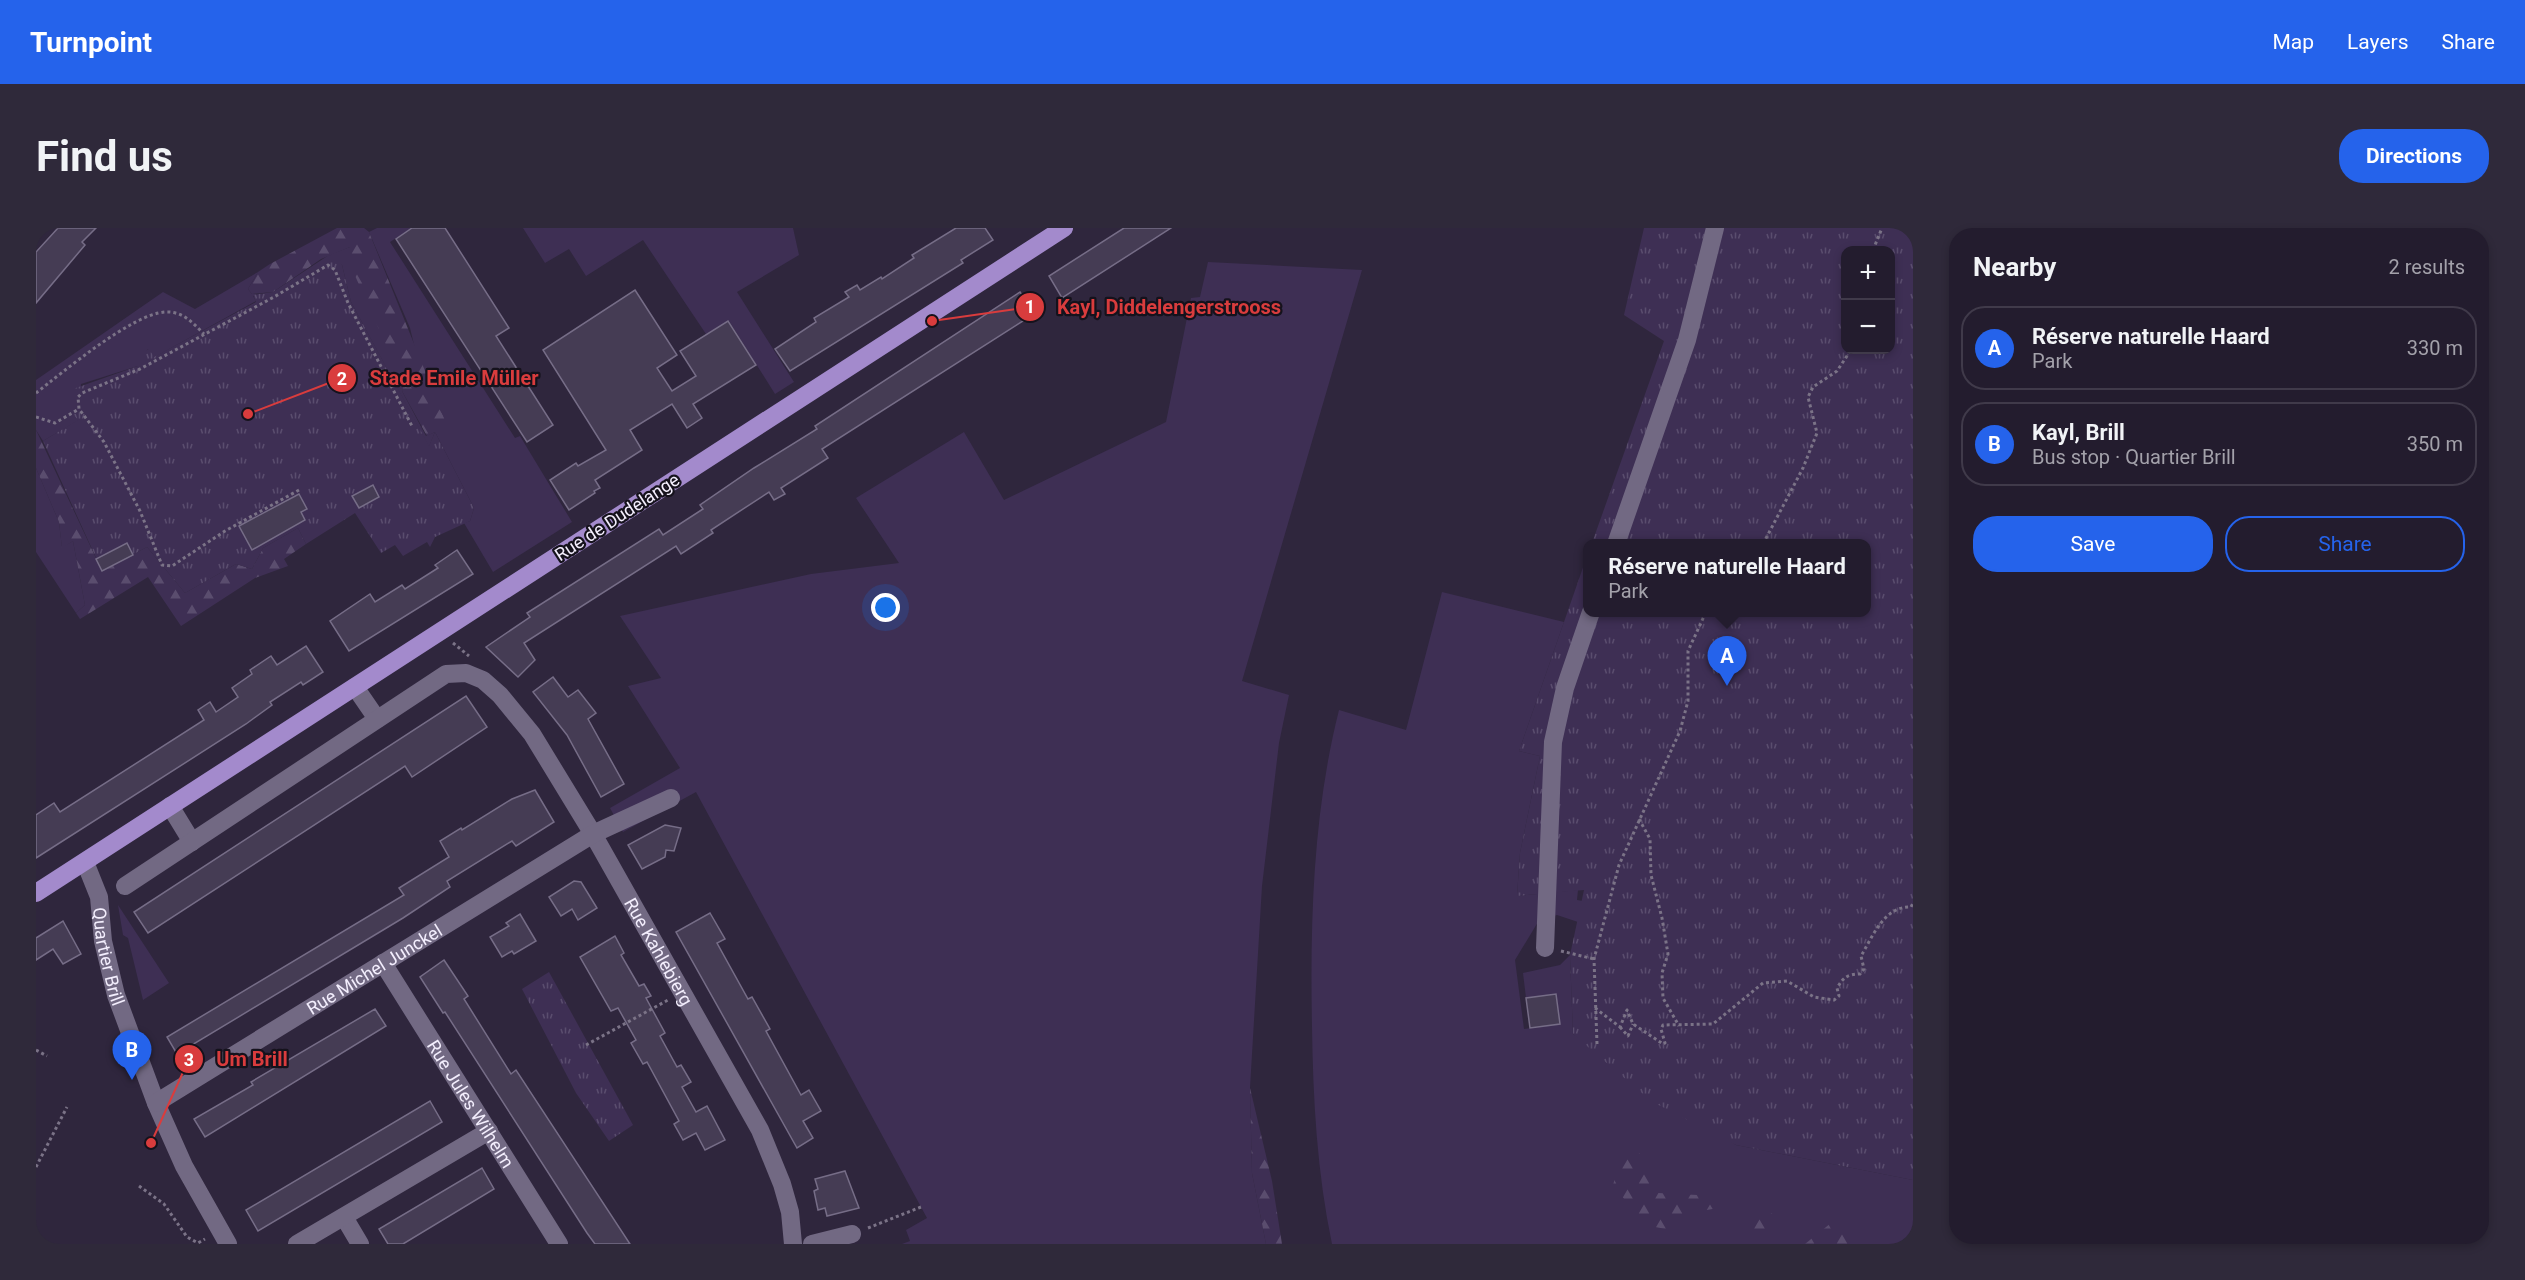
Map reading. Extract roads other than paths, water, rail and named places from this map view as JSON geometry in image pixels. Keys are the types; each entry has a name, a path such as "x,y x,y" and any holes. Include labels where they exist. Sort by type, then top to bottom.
{"main road":[{"name":"Rue de Dudelange","path":"36,893 1064,228"}],"street":[{"path":"1617,539 1687,340 1715,228"},
{"path":"1545,948 1553,742 1565,688 1590,617"},
{"name":"Rue Kahlebierg","path":"377,719 446,674 466,673 483,680 500,695 532,734 593,834 760,1130 782,1184 790,1212 793,1244"},
{"path":"125,886 377,719 355,687"},
{"name":"Rue Michel Junckel","path":"156,1103 593,834 671,798"},
{"path":"170,806 192,842"},
{"name":"Quartier Brill","path":"85,862 99,897 103,941 116,995 156,1103 184,1166 224,1238"},
{"name":"Rue Jules Wilhelm","path":"383,963 559,1244"},
{"path":"297,1244 489,1131"},
{"path":"344,1217 360,1244"},
{"path":"812,1244 852,1234"}],"place":[{"name":"Kayl, Diddelengerstrooss","path":"932,321"},
{"name":"Stade Emile Müller","path":"248,414"},
{"name":"Réserve naturelle Haard","path":"1727,686"},
{"name":"Kayl, Brill","path":"132,1080"},
{"name":"Um Brill","path":"151,1143"}]}
